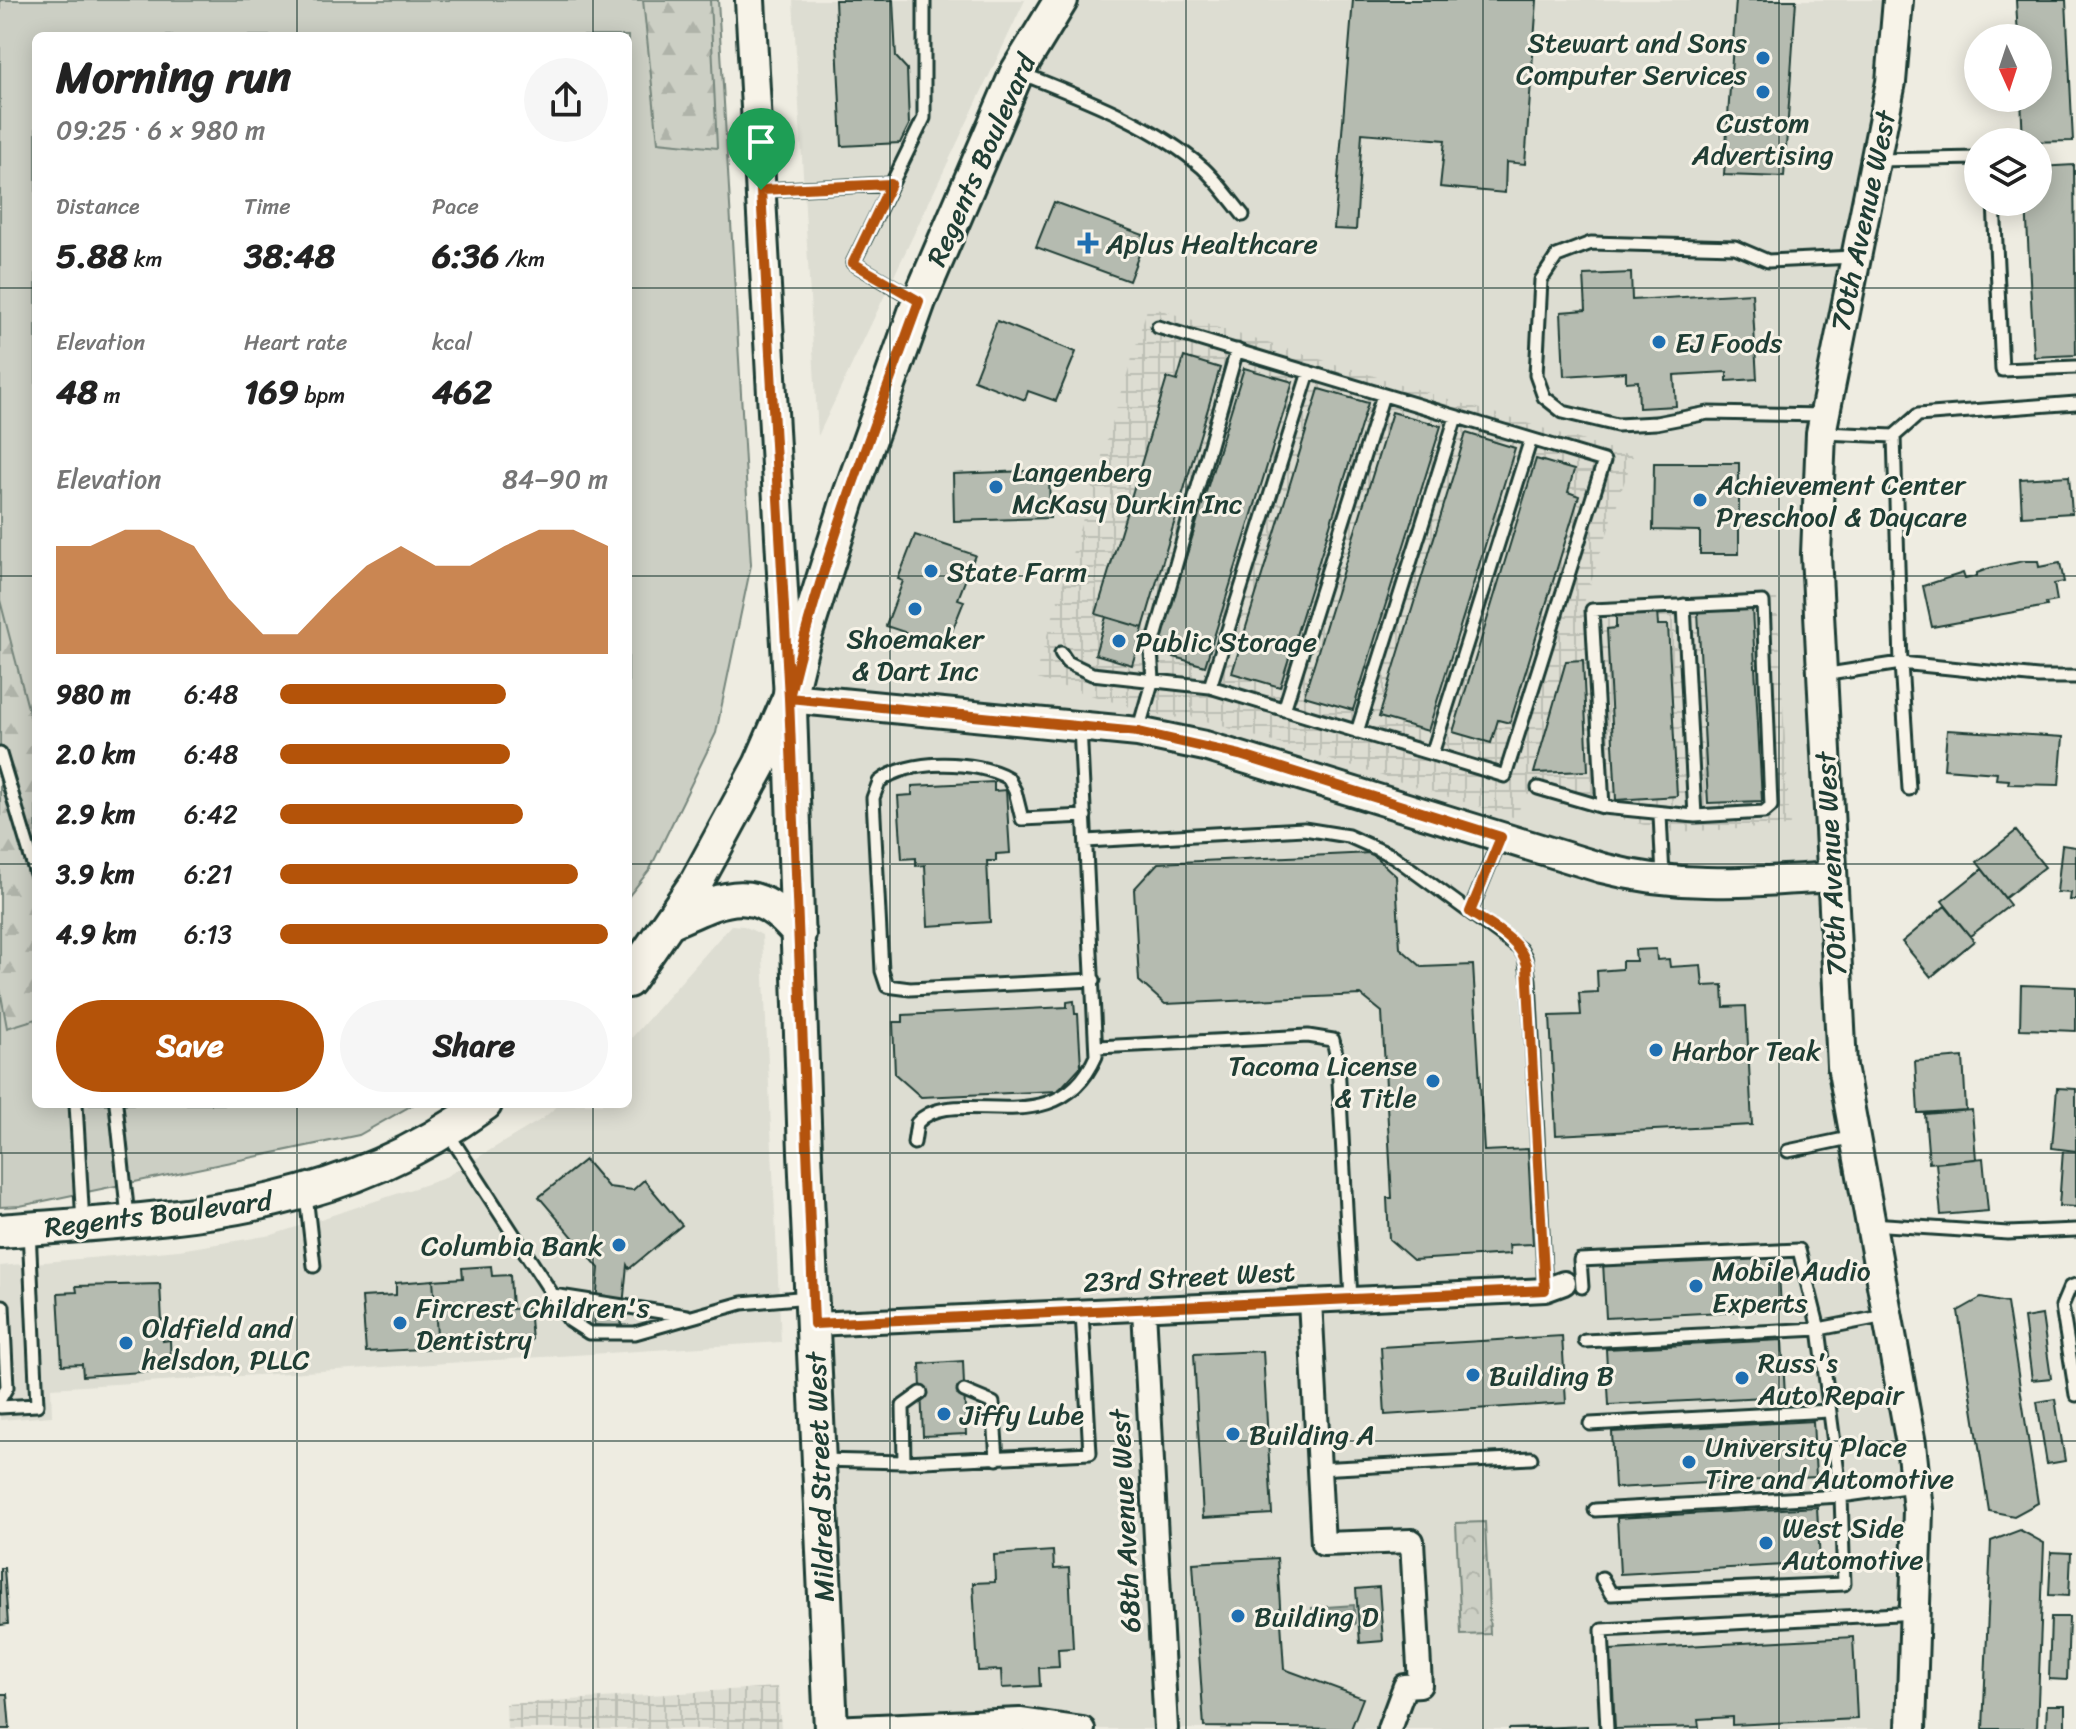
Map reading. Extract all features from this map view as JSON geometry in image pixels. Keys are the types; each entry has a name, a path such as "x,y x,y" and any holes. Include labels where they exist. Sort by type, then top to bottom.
{"main road":[{"name":"Regents Boulevard","path":"632,976 672,921 732,820 789,698 801,649 848,500 919,301 1017,72 1061,0"},
{"name":"Mildred Street West","path":"789,698 831,1729"},
{"path":"672,921 720,899 741,896 773,907 799,934"},
{"name":"Regents Boulevard","path":"14,1230 257,1206 305,1193 378,1166 446,1130 479,1108"}],"street":[{"path":"750,0 789,698 1138,732 1240,755 1602,868 1663,881 1725,884 1832,877"},
{"name":"70th Avenue West","path":"1898,0 1891,82 1823,424 1816,554 1839,1035 1915,1486 1919,1543 1911,1729"},
{"name":"23rd Street West","path":"814,1310 1082,1312 1564,1287"},
{"path":"1310,1301 1323,1544 1412,1541 1420,1685 1405,1686 1389,1729"},
{"name":"68th Avenue West","path":"1144,1309 1166,1729"},
{"path":"831,1729 1020,1720 1083,1729"}],"lane":[{"path":"919,301 853,263 924,118 924,0"},
{"path":"1017,72 1104,110 1178,149 1213,178 1243,215"},
{"path":"1876,160 1964,158"},
{"path":"761,190 891,184"},
{"path":"1995,216 2002,370 2076,367"},
{"path":"1856,257 1768,261 1735,247 1591,243 1573,247 1557,256 1541,280 1536,375 1544,397 1563,412 1604,424 1627,425 1708,413 1823,424 1894,436"},
{"path":"1061,653 1067,662 1092,674 1210,687 1505,776 1604,461 1158,327"},
{"path":"1138,732 1153,679 1151,652 1237,350"},
{"path":"1210,687 1309,372"},
{"path":"1284,710 1383,395"},
{"path":"1894,436 1918,415 2076,403"},
{"path":"1357,732 1456,417"},
{"path":"1894,436 1901,663 1909,789"},
{"path":"1432,754 1531,439"},
{"path":"1538,788 1603,807 1660,815 1764,812 1771,806 1763,602 1592,610 1603,807"},
{"path":"1684,605 1695,816"},
{"path":"1822,675 1901,663 2038,677 2076,677"},
{"path":"914,1143 917,1123 930,1114 1037,1106 1063,1096 1086,1075 1098,1047 1080,725"},
{"path":"0,754 32,861"},
{"path":"1085,816 1022,819 1011,782 991,771 953,767 912,768 892,773 879,782 873,809 882,971 887,986 910,989 1094,980"},
{"path":"1660,815 1663,881"},
{"path":"1086,841 1304,829 1326,831 1381,848 1520,949 1527,965 1564,1287"},
{"path":"1470,912 1501,837"},
{"path":"1098,1047 1308,1036 1333,1040 1338,1063 1351,1299"},
{"path":"76,1108 84,1224"},
{"path":"116,1108 128,1221"},
{"path":"446,1130 569,1320 589,1333 635,1333 742,1303 814,1310"},
{"path":"1788,1151 1854,1137"},
{"path":"305,1193 314,1266"},
{"path":"1870,1224 2008,1233 2076,1230"},
{"path":"0,1407 37,1405 14,1230"},
{"path":"1564,1287 1580,1260 1799,1250 1819,1329 1841,1496 1844,1584 1611,1594 1602,1578"},
{"path":"2076,1285 2070,1287 2062,1306 2076,1395"},
{"path":"553,1295 692,1317"},
{"path":"0,1399 7,1387 3,1306"},
{"path":"819,1460 904,1462 1090,1453 1082,1312"},
{"path":"1585,1341 1819,1329 1886,1316"},
{"path":"964,1391 993,1403 997,1459"},
{"path":"904,1462 903,1406 921,1393"},
{"path":"1590,1424 1829,1411"},
{"path":"1317,1469 1531,1458"},
{"path":"1595,1510 1841,1496 1915,1486"},
{"path":"1607,1729 1602,1630 1916,1613"},
{"path":"825,1729 831,1729"}],"shaded area":[{"path":"793,0 1025,0 818,436"},
{"path":"1061,0 1898,0 1821,433 1839,1035 1911,1444 1911,1729 831,1729 801,649 848,500"},
{"name":"Public Storage","path":"1148,306 1633,456 1583,606 1777,598 1790,827 1671,832 1525,794 1516,818 1187,715 1170,719 1034,678"},
{"path":"731,925 744,926 762,935 781,1342 51,1388 52,1416 0,1420 0,1266 179,1250 272,1235 442,1179 555,1108 632,1108 632,1037"},
{"path":"1354,1605 1355,1624 1313,1627 1312,1608"},
{"path":"778,1687 781,1729 507,1729 506,1704"}],"green space":[{"path":"0,0 718,0 751,565 716,733 650,869 632,892 632,32 32,32 32,1108 407,1108 359,1135 20,1206 0,1207"},
{"path":"643,0 710,0 717,148 658,142"},
{"path":"0,600 32,724 32,1020 7,1028 0,989"},
{"path":"1485,1522 1490,1634 1461,1635 1456,1523"}],"building":[{"path":"835,0 893,0 896,57 907,69 909,125 900,143 842,146"},
{"path":"1353,0 1537,0 1525,164 1506,162 1505,193 1440,187 1445,140 1362,133 1356,230 1334,229"},
{"path":"1736,0 1796,0 1784,177 1724,175"},
{"path":"2016,0 2066,0 2073,141 2052,141 2052,128 2022,128 2022,112 2052,112 2052,24 2017,24"},
{"path":"2074,165 2076,355 2034,357 2027,216 2052,216 2052,166"},
{"path":"1054,202 1146,236 1129,281 1036,247"},
{"name":"EJ Foods","path":"1631,273 1632,300 1752,293 1757,379 1727,381 1727,372 1674,375 1676,406 1639,408 1638,381 1626,382 1626,372 1564,376 1561,312 1586,310 1584,275"},
{"path":"997,321 1076,352 1056,401 1028,391 1025,400 974,380"},
{"path":"1184,357 1220,368 1143,628 1096,614 1167,378 1177,381"},
{"path":"1244,368 1293,382 1205,666 1157,652"},
{"path":"1319,389 1368,403 1280,687 1232,673"},
{"path":"1392,412 1441,426 1353,710 1304,696"},
{"path":"1466,433 1515,448 1428,731 1379,717"},
{"path":"1536,459 1574,470 1568,492 1579,496 1510,723 1498,720 1491,743 1453,732"},
{"name":"Achievement Center Preschool & Daycare","path":"1654,463 1739,463 1739,554 1700,554 1700,531 1653,530"},
{"path":"1049,470 1050,518 954,521 953,474"},
{"path":"2069,476 2072,513 2022,516 2020,479"},
{"path":"915,535 975,555 958,599 964,601 946,646 886,626 903,581 898,579"},
{"path":"2038,561 2039,567 2060,563 2064,582 2054,584 2057,601 2046,603 2047,606 1932,627 1923,586 1963,573 1965,579 1990,568"},
{"path":"1752,609 1762,801 1708,803 1698,611"},
{"path":"1657,612 1658,625 1668,625 1677,796 1616,800 1607,629 1616,628 1616,614"},
{"name":"Public Storage","path":"1106,617 1143,628 1132,665 1095,654"},
{"path":"1583,660 1588,771 1534,773 1566,661"},
{"path":"1947,730 2063,737 2059,785 2008,784 2009,780 1996,779 1997,773 1944,769"},
{"path":"994,782 994,791 1006,790 1010,853 996,854 996,861 987,861 990,922 928,926 925,865 916,866 916,858 902,859 898,796 912,795 912,786"},
{"path":"2016,831 2045,867 2005,898 1977,862"},
{"path":"2062,845 2076,847 2076,900 2070,900 2071,893 2057,892"},
{"name":"Tacoma License & Title","path":"1371,853 1396,876 1400,948 1422,967 1473,965 1484,1151 1528,1149 1533,1244 1509,1245 1510,1254 1413,1260 1389,1239 1387,1198 1392,1198 1382,1012 1361,995 1165,1004 1139,981 1134,889 1158,863"},
{"path":"1982,869 2010,905 1970,936 1942,901"},
{"path":"1945,906 1974,941 1931,977 1902,942"},
{"path":"1656,949 1657,960 1669,959 1670,967 1701,965 1703,986 1723,985 1724,1007 1746,1006 1752,1125 1556,1135 1550,1016 1581,1015 1579,993 1598,992 1597,971 1622,969 1622,961 1636,961 1635,950"},
{"path":"2021,985 2076,987 2076,1031 2020,1029"},
{"path":"1074,1001 1075,1014 1078,1014 1081,1066 1058,1091 921,1097 895,1074 893,1022 903,1022 903,1015 1067,1007 1067,1002"},
{"path":"1963,1057 1966,1110 1918,1113 1915,1061"},
{"path":"2057,1088 2076,1089 2076,1151 2052,1148"},
{"path":"1972,1110 1976,1159 1929,1163 1925,1114"},
{"path":"2063,1150 2076,1151 2076,1207 2059,1206"},
{"path":"1983,1158 1988,1211 1941,1215 1936,1163"},
{"name":"Columbia Bank","path":"585,1160 608,1187 633,1190 644,1180 682,1225 629,1269 627,1265 621,1327 594,1325 599,1268 539,1197"},
{"path":"1778,1253 1781,1309 1606,1318 1603,1262"},
{"path":"491,1266 492,1276 510,1275 512,1309 529,1308 532,1340 438,1348 433,1280 463,1278 462,1268"},
{"name":"Fircrest Children's Dentistry","path":"433,1280 438,1348 366,1352 362,1297 396,1295 396,1283"},
{"path":"160,1284 163,1341 170,1340 171,1370 83,1376 82,1364 62,1365 58,1293 77,1292 76,1286"},
{"path":"1981,1298 2007,1303 2038,1503 2014,1516 1989,1511 1958,1311"},
{"path":"2042,1315 2051,1378 2032,1380 2024,1318"},
{"name":"Building B","path":"1562,1336 1566,1403 1385,1415 1381,1347"},
{"path":"1782,1340 1785,1396 1609,1405 1606,1349"},
{"name":"Building A","path":"1263,1351 1272,1514 1203,1518 1194,1354"},
{"name":"Jiffy Lube","path":"963,1361 966,1434 923,1436 920,1364"},
{"path":"2055,1399 2065,1461 2047,1464 2037,1402"},
{"path":"1813,1421 1816,1477 1615,1488 1612,1432"},
{"path":"1817,1507 1820,1563 1620,1574 1617,1518"},
{"path":"2020,1530 2044,1543 2037,1729 1983,1729 1991,1541"},
{"path":"1053,1551 1054,1569 1069,1568 1073,1648 1058,1649 1059,1667 1039,1668 1040,1686 1002,1688 1001,1670 978,1671 973,1583 995,1582 994,1555"},
{"path":"2051,1552 2071,1553 2069,1596 2049,1595"},
{"name":"Building D","path":"1277,1558 1284,1669 1363,1698 1351,1729 1204,1727 1193,1563"},
{"path":"0,1568 4,1568 8,1624 0,1625"},
{"path":"1379,1587 1383,1641 1360,1643 1356,1589"},
{"path":"2051,1617 2069,1617 2067,1680 2049,1679"},
{"path":"1853,1637 1857,1719 1732,1725 1732,1717 1698,1719 1699,1727 1615,1729 1611,1650"},
{"path":"0,1694 7,1694 10,1729 0,1729"},
{"path":"2047,1705 2065,1705 2065,1729 2046,1729"},
{"path":"1587,1726 1587,1729 1508,1729"}],"place":[{"name":"Stewart and Sons Computer Services","path":"1763,58"},
{"name":"Custom Advertising","path":"1763,92"},
{"name":"Aplus Healthcare","path":"1088,243"},
{"name":"EJ Foods","path":"1659,342"},
{"name":"Langenberg McKasy Durkin Inc","path":"996,487"},
{"name":"Achievement Center Preschool & Daycare","path":"1700,500"},
{"name":"State Farm","path":"931,571"},
{"name":"Shoemaker & Dart Inc","path":"915,609"},
{"name":"Public Storage","path":"1119,641"},
{"name":"Harbor Teak","path":"1656,1050"},
{"name":"Tacoma License & Title","path":"1433,1081"},
{"name":"Columbia Bank","path":"619,1245"},
{"name":"Mobile Audio Experts","path":"1696,1286"},
{"name":"Fircrest Children's Dentistry","path":"400,1323"},
{"name":"Oldfield and helsdon, PLLC","path":"126,1343"},
{"name":"Building B","path":"1473,1375"},
{"name":"Russ's Auto Repair","path":"1742,1378"},
{"name":"Jiffy Lube","path":"944,1414"},
{"name":"Building A","path":"1233,1434"},
{"name":"University Place Tire and Automotive","path":"1689,1462"},
{"name":"West Side Automotive","path":"1766,1543"},
{"name":"Building D","path":"1238,1616"}],"route":[{"path":"761,190 789,698 814,1324 1545,1290 1527,965 1520,949 1470,912 1501,837 1240,755 1138,732 789,698 801,649 848,500 919,301 853,263 891,184 761,190"}]}
